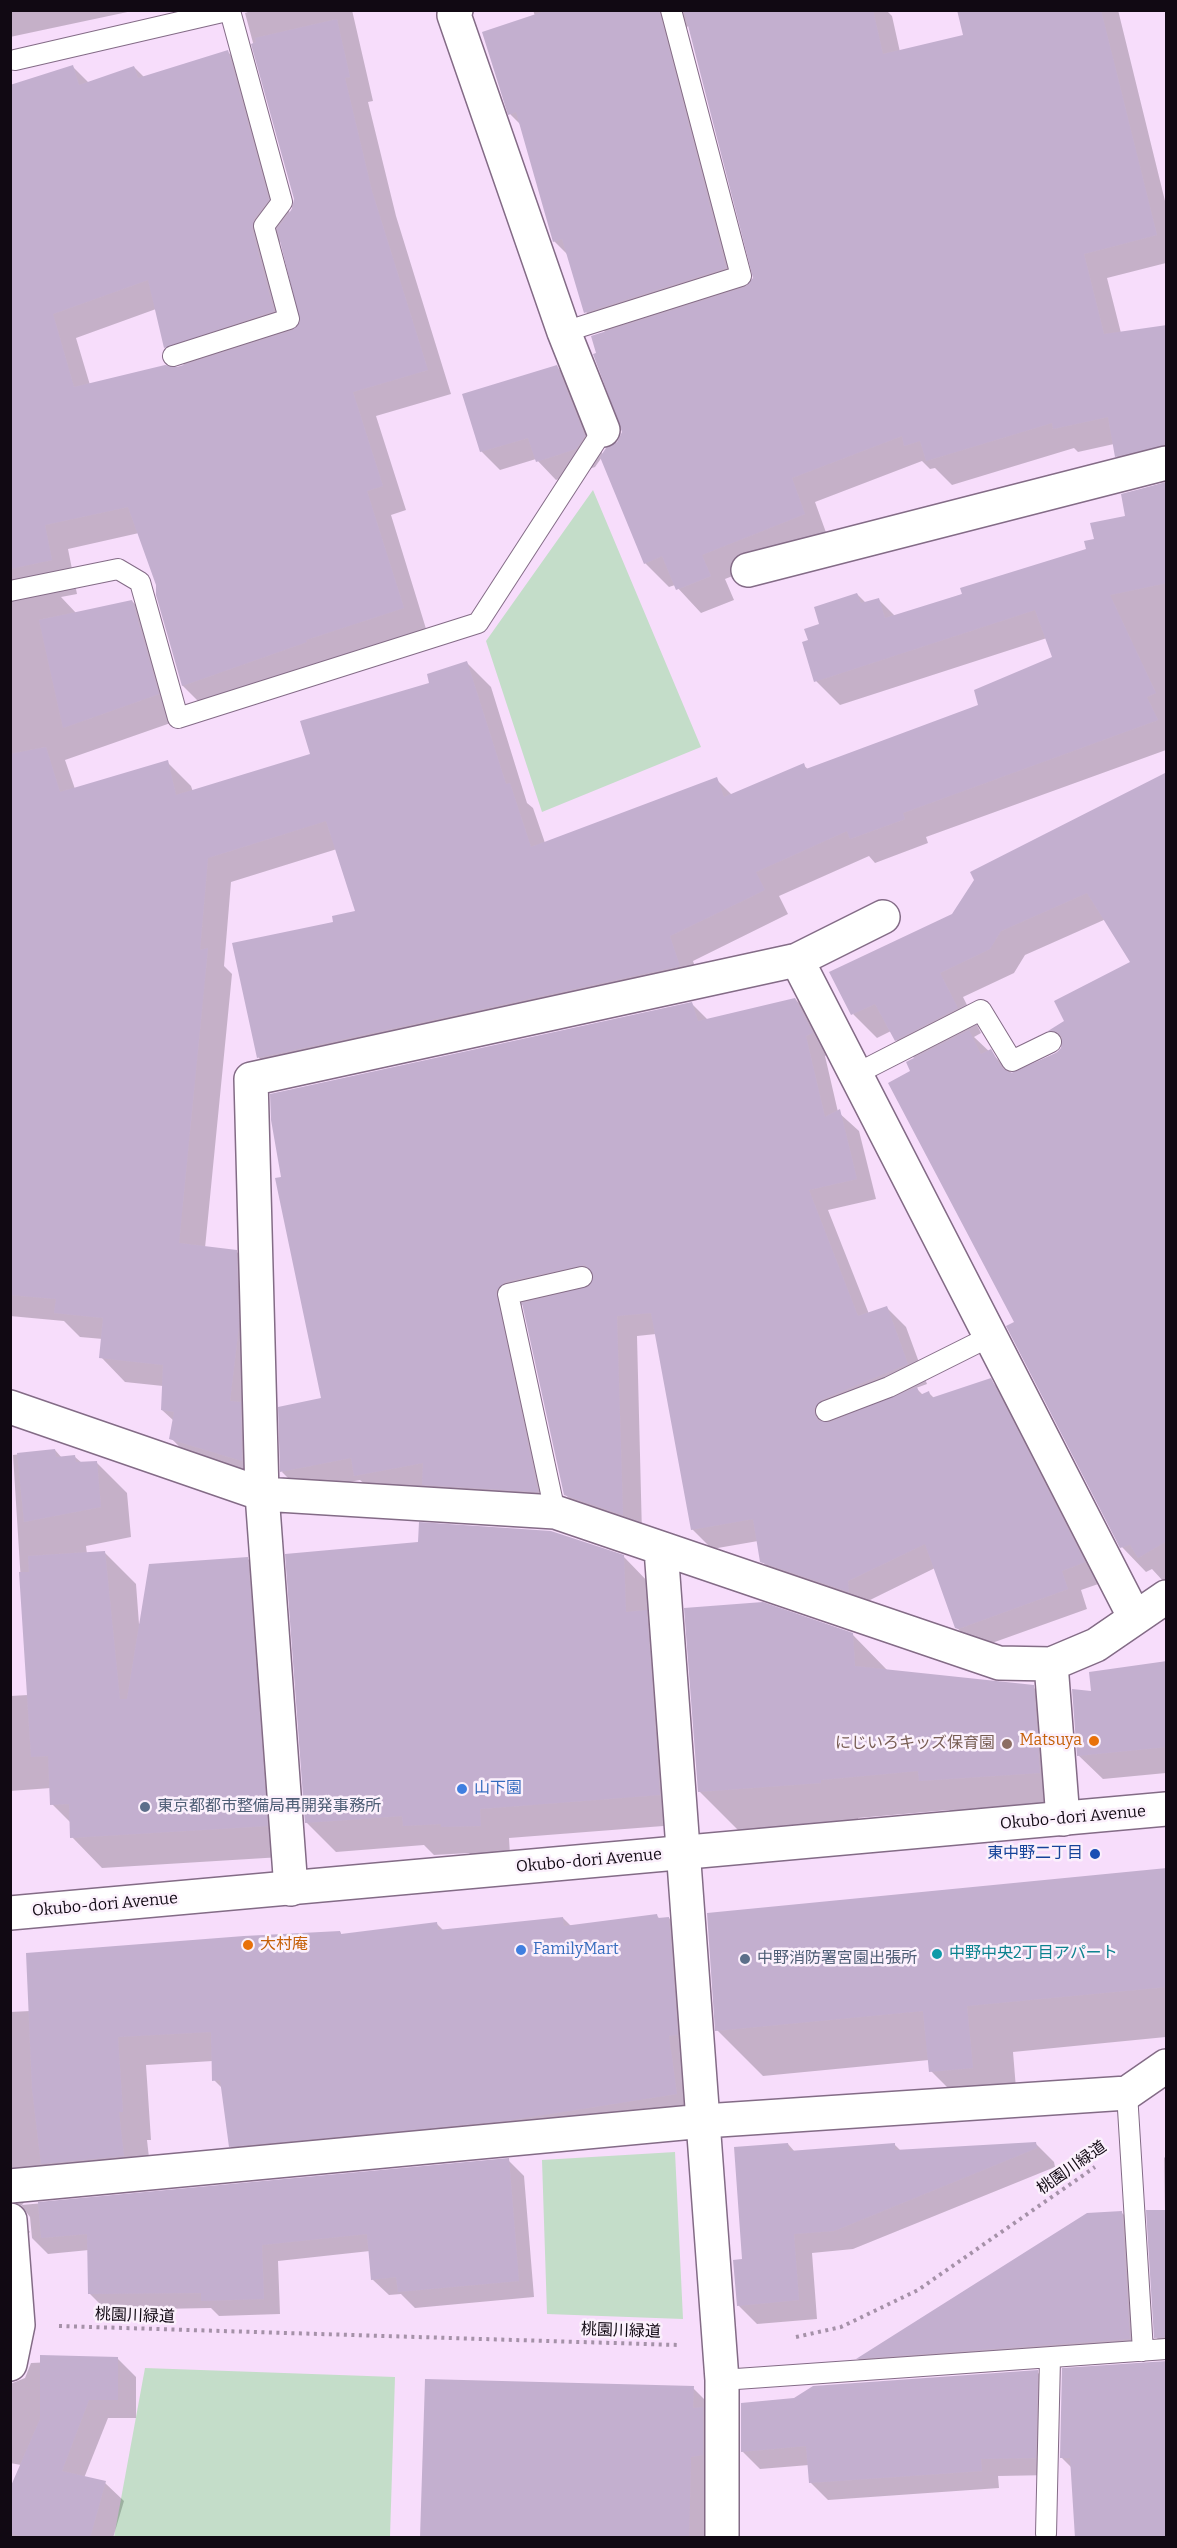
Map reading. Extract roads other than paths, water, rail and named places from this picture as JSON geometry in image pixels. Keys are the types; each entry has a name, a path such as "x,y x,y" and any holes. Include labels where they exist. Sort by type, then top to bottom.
{"street":[{"path":"456,10 454,15 564,332 603,429"},
{"path":"748,570 1167,463"},
{"path":"291,1889 262,1494 251,1079 797,960 883,917"},
{"path":"797,960 1135,1618"},
{"path":"10,1407 262,1494 555,1512 999,1663 1051,1664 1096,1645 1167,1597"},
{"path":"661,1549 722,2380 722,2538"},
{"path":"1051,1664 1063,1820"},
{"name":"Okubo-dori Avenue","path":"10,1913 1167,1809"},
{"path":"10,2186 704,2121 1127,2093 1167,2066"},
{"path":"10,2220 18,2325 10,2364"}],"lane":[{"path":"564,332 741,276 671,10"},
{"path":"15,60 231,11 282,202 264,226 289,319 173,356"},
{"path":"10,591 118,569 140,582 178,718 478,623 603,429"},
{"path":"856,1074 981,1010 1012,1061 1051,1042"},
{"path":"555,1512 508,1294 582,1277"},
{"path":"826,1411 889,1387 991,1336"},
{"path":"1127,2093 1143,2351"},
{"path":"722,2380 1167,2349"},
{"path":"1046,2534 1050,2358"}],"place":[{"name":"Matsuya","path":"1094,1741"},
{"name":"にじいろキッズ保育園","path":"1007,1744"},
{"name":"山下園","path":"462,1789"},
{"name":"東京都都市整備局再開発事務所","path":"145,1807"},
{"name":"東中野二丁目","path":"1095,1854"},
{"name":"大村庵","path":"248,1945"},
{"name":"FamilyMart","path":"521,1950"},
{"name":"中野中央2丁目アパート","path":"937,1954"},
{"name":"中野消防署宮園出張所","path":"745,1959"}]}
